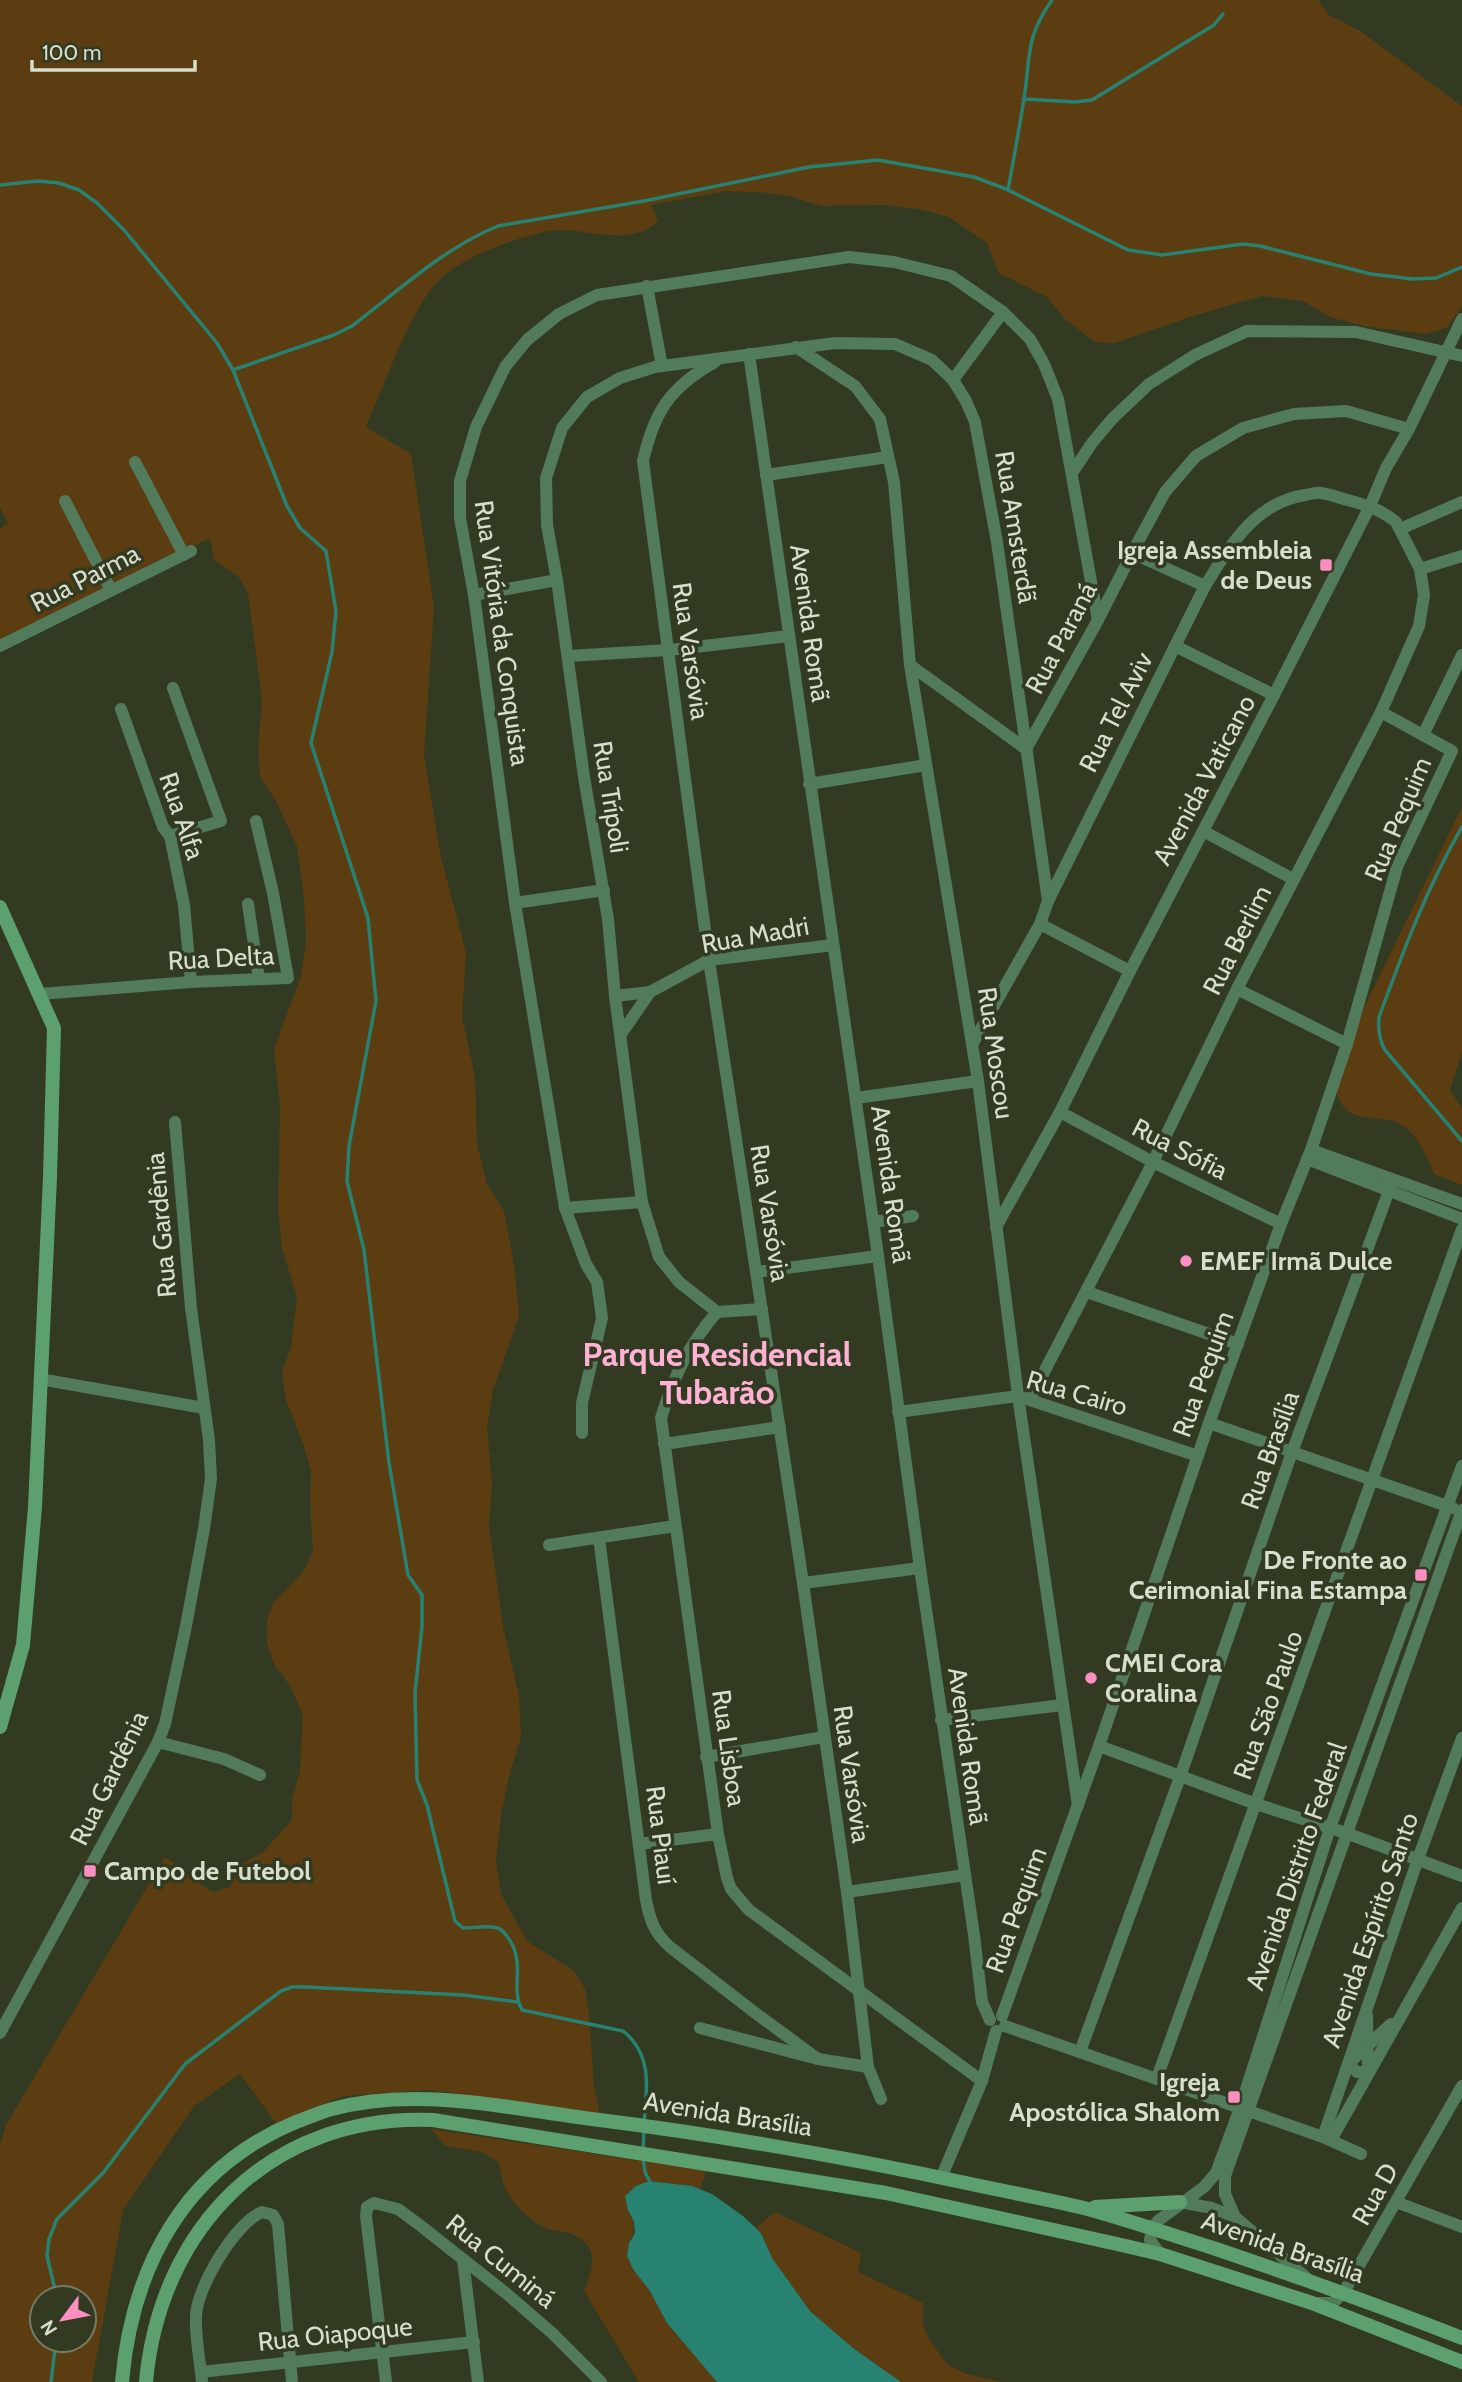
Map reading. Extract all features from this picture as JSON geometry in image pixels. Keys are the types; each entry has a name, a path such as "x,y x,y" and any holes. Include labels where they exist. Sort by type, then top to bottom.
{"street":[{"name":"Rua Vitória da Conquista","path":"582,1433 582,1403 602,1318 597,1282 586,1264 565,1208 515,903 474,595 460,518 460,481 476,427 505,367 527,340 559,314 597,295 849,257 894,262 951,276 1003,312 1030,339 1044,364 1058,398 1098,620"},
{"path":"647,286 662,366"},
{"path":"953,380 1003,312"},
{"name":"Avenida Vaticano","path":"995,1227 1060,1112 1370,506 1386,468 1409,429 1462,319"},
{"path":"1072,474 1112,419 1149,384 1195,355 1247,331 1356,332 1462,355"},
{"name":"Rua Amsterdã","path":"749,354 835,343 895,344 932,360 953,380 966,401 975,422 997,542 1048,901"},
{"name":"Rua Moscou","path":"796,347 855,386 880,419 894,482 910,665 978,1081 995,1227 1024,1397 1062,1704 1078,1806"},
{"name":"Rua Trípoli","path":"717,1312 679,1282 659,1257 642,1202 604,890 584,777 547,525 546,478 562,428 587,397 620,378 662,366 749,354"},
{"name":"Avenida Romã","path":"749,354 982,2002 998,2023"},
{"name":"Rua Varsóvia","path":"719,360 687,380 664,404 654,421 643,461 709,961 803,1583 847,1892 868,2067 881,2099"},
{"name":"Rua Paraná","path":"1026,749 1165,492 1196,456 1243,428 1294,414 1346,411 1409,429"},
{"path":"765,475 888,457"},
{"name":"Rua Parma","path":"0,646 188,553 135,462"},
{"name":"Rua Tel Aviv","path":"972,1044 1040,925 1048,901 1205,586 1233,542 1268,508 1292,497 1320,492 1370,506"},
{"path":"65,501 111,590"},
{"path":"1400,529 1462,502"},
{"name":"Rua Berlim","path":"1024,1397 1087,1292 1237,989 1381,712 1419,626 1424,595 1420,569 1400,529 1390,517 1370,506"},
{"path":"1132,553 1205,586"},
{"path":"1420,569 1462,556"},
{"path":"474,595 557,580"},
{"path":"568,656 668,650 789,636"},
{"path":"1175,646 1274,695"},
{"path":"1381,712 1423,735 1462,655"},
{"path":"910,665 1026,749"},
{"path":"170,836 221,821 173,688"},
{"name":"Rua Alfa","path":"121,709 163,827 170,836 184,905 191,982"},
{"name":"Rua Pequim","path":"941,2178 982,2081 998,2023 1078,1806 1209,1423 1309,1154 1347,1044 1397,867 1452,751 1423,735"},
{"path":"809,784 926,765"},
{"name":"Rua Delta","path":"40,994 191,982 288,978 273,893 256,821"},
{"path":"1203,831 1293,879"},
{"path":"515,903 604,890"},
{"path":"248,904 259,979"},
{"path":"0,907 54,1028 35,1507 23,1645 0,1727"},
{"path":"1040,925 1130,971"},
{"name":"Rua Madri","path":"615,996 650,992 709,961 833,945"},
{"path":"1237,989 1347,1044"},
{"name":"Rua Madri","path":"621,1034 650,992"},
{"path":"856,1098 978,1081"},
{"name":"Rua Sófia","path":"1060,1112 1153,1162 1282,1224"},
{"name":"Rua Gardênia","path":"0,2033 158,1742 173,1687 204,1529 211,1479 209,1440 191,1308 175,1122"},
{"path":"1309,1154 1391,1186 1462,1219"},
{"path":"1391,1186 1462,1204"},
{"name":"Rua Brasília","path":"1080,2052 1180,1777 1292,1452 1391,1186"},
{"path":"565,1208 642,1202"},
{"path":"873,1222 913,1216"},
{"name":"Rua São Paulo","path":"1157,2078 1462,1229"},
{"path":"756,1272 878,1256"},
{"path":"1087,1292 1238,1344"},
{"path":"717,1312 762,1310"},
{"name":"Rua Lisboa","path":"717,1312 685,1356 670,1385 661,1418 706,1757 727,1878 731,1889 742,1903 982,2081"},
{"path":"40,1379 204,1408"},
{"name":"Rua Cairo","path":"898,1412 1024,1397 1198,1456"},
{"path":"1209,1423 1462,1511"},
{"path":"664,1444 780,1427"},
{"name":"Avenida Distrito Federal","path":"1236,2217 1225,2194 1225,2176 1330,1828 1462,1466"},
{"name":"Avenida Distrito Federal","path":"1152,2228 1167,2212 1203,2187 1216,2173 1245,2110 1462,1511"},
{"path":"549,1545 675,1526"},
{"name":"Rua Piauí","path":"599,1538 646,1900 656,1933 670,1947 818,2059"},
{"path":"803,1583 920,1568"},
{"path":"941,1720 1062,1704"},
{"path":"706,1757 824,1737"},
{"name":"Avenida Espírito Santo","path":"1327,2139 1367,2004 1462,1738"},
{"path":"158,1742 224,1759 260,1775"},
{"path":"1099,1746 1462,1876"},
{"path":"639,1844 718,1834"},
{"path":"847,1892 965,1875"},
{"path":"1327,2139 1462,1909"},
{"path":"1367,2004 1368,2072"},
{"path":"1368,2072 1357,2071 1348,2064 1403,2013"},
{"path":"998,2023 1327,2139 1360,2154"},
{"path":"701,2028 818,2059 868,2067"},
{"name":"Rua D","path":"1345,2292 1462,2086"},
{"name":"Avenida Brasília","path":"122,2382 130,2321 154,2255 171,2224 200,2186 271,2133 328,2109 397,2098 454,2101 785,2146 1083,2208 1345,2292 1462,2338"},
{"name":"Avenida Brasília","path":"146,2382 148,2356 166,2294 180,2260 199,2228 223,2200 248,2177 334,2132 370,2123 411,2119 433,2120 886,2193 1160,2255 1312,2303 1462,2362"},
{"path":"1083,2208 1181,2202 1212,2208 1236,2217 1309,2280"},
{"path":"1396,2203 1462,2227"},
{"name":"Rua Cuminá","path":"382,2351 366,2216 370,2204 390,2205 408,2216 507,2294 552,2333 601,2382"},
{"path":"201,2377 196,2315 201,2291 226,2248 251,2217 262,2212 277,2219 278,2224 292,2382"},
{"path":"1152,2228 1150,2240 1160,2255"},
{"path":"463,2260 478,2382"},
{"path":"1312,2303 1333,2303 1345,2292"},
{"name":"Rua Oiapoque","path":"201,2377 290,2362 474,2342"},
{"path":"382,2351 386,2382"}],"shaded area":[{"path":"0,0 1318,0 1329,15 1360,31 1462,106 1462,307 1446,328 1425,334 1364,326 1330,317 1303,301 1262,296 1114,343 1095,342 1065,319 1047,297 999,273 987,243 949,217 919,209 885,205 821,206 790,196 726,191 651,205 658,221 638,233 614,235 551,231 496,247 446,274 418,309 398,349 366,427 411,454 434,607 424,754 441,858 466,952 462,1017 475,1077 477,1144 487,1184 504,1211 514,1265 519,1316 493,1390 487,1427 492,1484 489,1526 503,1627 519,1696 521,1737 501,1815 496,1862 501,1894 527,1941 574,1971 585,1989 594,2086 600,2114 429,2090 343,2096 276,2123 240,2074 194,2106 123,2210 98,2349 98,2284 28,2284 28,2354 97,2354 92,2382 0,2382 0,2146 6,2125 165,1857 213,1892 230,1887 242,1864 263,1852 292,1820 292,1800 300,1771 303,1716 291,1687 274,1664 267,1643 267,1621 273,1603 304,1571 313,1551 311,1471 286,1400 282,1372 291,1347 297,1297 282,1248 278,1209 280,1106 274,1049 301,976 306,942 304,898 297,846 275,799 260,777 258,752 262,699 248,593 238,576 214,560 210,538 0,640 0,529 8,523 0,508"},
{"path":"1462,807 1462,1052 1450,1090 1462,1109 1462,1185 1434,1174 1419,1143 1405,1127 1397,1122 1359,1116 1344,1107 1336,1090 1334,1069"},
{"path":"431,2129 706,2171 700,2189 649,2181 628,2210 634,2227 629,2243 667,2323 717,2382 639,2382 584,2291 591,2272 592,2255 589,2247 576,2236 533,2221 519,2208 504,2185 498,2162 482,2152 446,2146"},
{"path":"775,2212 861,2253 858,2272 923,2303 923,2324 928,2338 947,2364 966,2374 1002,2382 901,2382 853,2348 810,2311 772,2258 756,2228"}],"water":[{"path":"649,2181 692,2186 712,2194 743,2216 761,2233 772,2258 810,2311 853,2348 901,2382 717,2382 667,2323 627,2256 629,2243 635,2233 625,2196 636,2186"}],"waterway":[{"path":"1008,190 1031,44 1038,24 1052,0"},
{"path":"1023,99 1075,102 1092,100 1214,25 1223,14"},
{"path":"233,370 334,335 352,326 440,258 498,226 644,201 809,167 878,160 974,177 1006,189 1128,250 1162,255 1243,244 1371,274 1413,279 1436,278 1462,267"},
{"path":"0,185 38,181 59,183 79,190 97,203 124,230 217,343 233,370 287,506 300,528 326,551 336,611 332,652 311,743 368,918 376,1001 349,1146 347,1181 364,1250 389,1463 408,1575 422,1595 422,1626 415,1693 417,1780 427,1805 455,1921 463,1928 493,1927 506,1935 516,1955 517,1992 522,2010 623,2031 633,2040 644,2062 646,2073 644,2123"},
{"path":"1462,827 1416,920 1379,1017 1380,1038 1385,1050 1462,1141"},
{"path":"54,2284 47,2256 49,2239 57,2219 103,2173 185,2064 281,1991 292,1987 306,1987 463,1995 518,2002"},
{"path":"643,2151 644,2130"},
{"path":"643,2158 645,2172 651,2184"},
{"path":"51,2382 54,2354"}],"place":[{"name":"Igreja Assembleia de Deus","path":"1326,565"},
{"name":"EMEF Irmã Dulce","path":"1186,1261"},
{"name":"De Fronte ao Cerimonial Fina Estampa","path":"1421,1575"},
{"name":"CMEI Cora Coralina","path":"1091,1678"},
{"name":"Campo de Futebol","path":"90,1871"},
{"name":"Igreja Apostólica Shalom","path":"1234,2097"}],"district":[{"name":"Parque Residencial Tubarão","path":"717,1373"}]}
